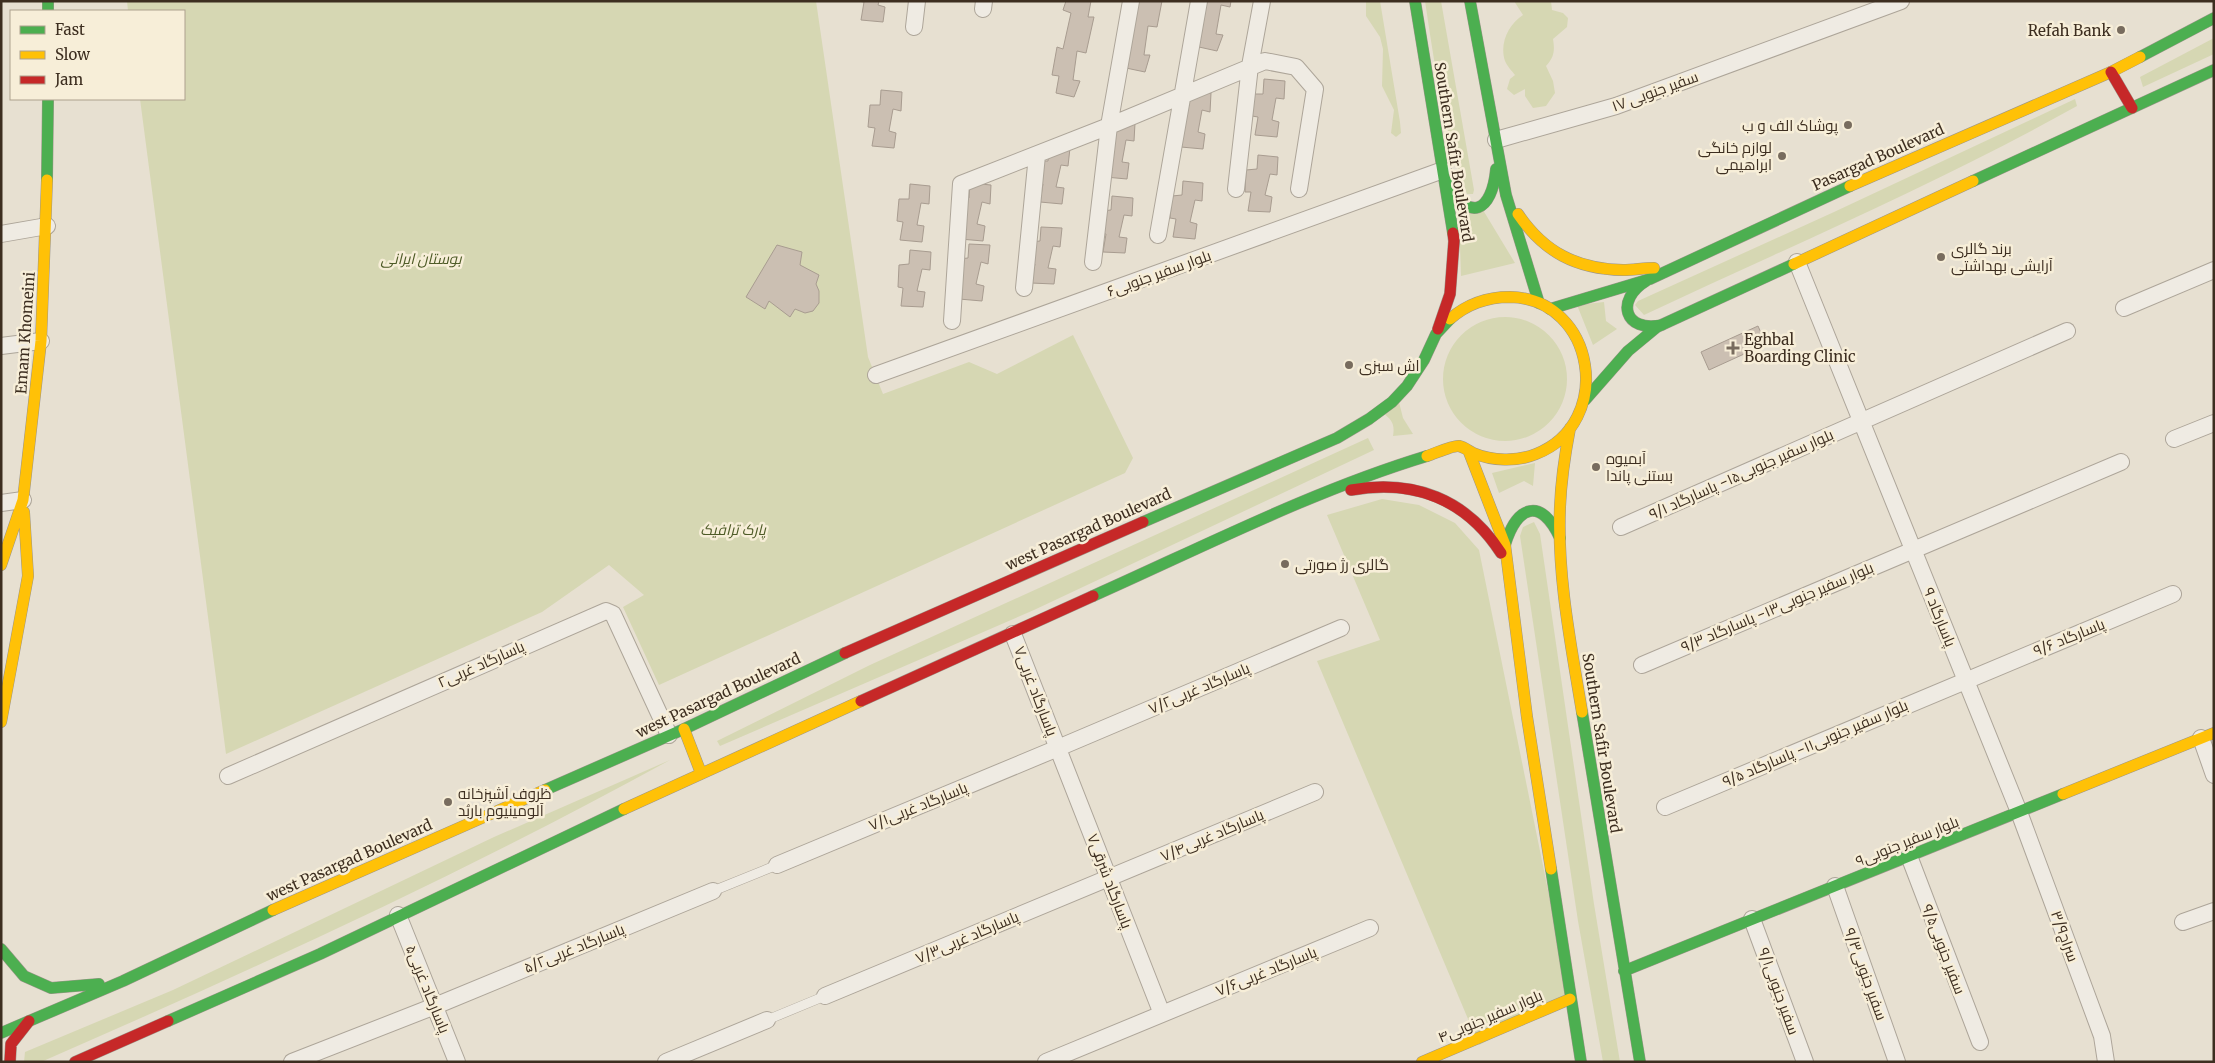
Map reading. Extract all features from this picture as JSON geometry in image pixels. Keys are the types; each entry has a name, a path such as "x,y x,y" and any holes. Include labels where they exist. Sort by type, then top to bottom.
{"main road":[{"name":"Southern Safir Boulevard","path":"1415,1 1454,241 1450,294 1436,335"},
{"path":"1470,1 1506,194 1539,303"},
{"name":"Pasargad Boulevard","path":"1550,309 1650,279 1894,165 2111,72 2214,18"},
{"path":"1584,400 1628,351 1662,325 2214,70"},
{"path":"2111,72 2132,108"},
{"name":"Emam Khomeini","path":"1,565 23,500 41,341 47,226 48,100"},
{"path":"1443,170 1450,189 1461,204 1469,208 1479,208 1487,203 1496,187 1496,140"},
{"path":"1509,203 1534,236 1555,252 1575,262 1596,268 1620,270 1677,267"},
{"path":"1650,279 1635,287 1629,296 1627,307 1630,318 1638,325 1646,328 1662,325"},
{"path":"77,1061 320,954 398,915 702,773 1014,634 1318,495 1371,474 1464,449 1490,459 1513,460 1534,455 1548,448 1570,428 1579,415 1584,400 1588,374 1582,349 1569,326 1550,309 1539,303 1511,297 1482,300 1448,320 1436,335"},
{"name":"west Pasargad Boulevard","path":"1,1033 123,981 305,895 676,732 885,634 1337,438 1365,422 1399,394 1416,374 1436,335"},
{"name":"Southern Safir Boulevard","path":"1570,428 1565,449 1560,505 1560,538 1568,629 1640,1062"},
{"path":"1464,449 1506,545 1527,717 1570,998 1582,1062"},
{"path":"1318,495 1358,489 1401,487 1440,498 1473,519 1500,551 1509,570"},
{"path":"1,722 28,576 23,500"},
{"path":"1506,545 1512,522 1528,510 1536,510 1550,520 1556,527 1560,538"},
{"path":"676,732 702,773"},
{"name":"بلوار سفیر جنوبی۹","path":"1624,971 2207,736"},
{"path":"1,949 24,976 51,988 123,981"},
{"name":"بلوار سفیر جنوبی۴","path":"1422,1062 1570,998"},
{"path":"10,1062 8,1055 10,1044 16,1033 30,1020"}],"street":[{"path":"914,27 917,1"},
{"path":"1093,262 1108,126 1131,1"},
{"path":"1158,235 1181,95 1199,1"},
{"path":"1236,189 1250,66 1262,1"},
{"name":"سفیر جنوبی ۱۷","path":"1496,140 1616,106 1901,1"},
{"path":"952,321 961,184 1265,61 1296,67 1315,89 1299,189"},
{"path":"1024,288 1037,154"},
{"name":"بلوار سفیر جنوبی۶","path":"876,376 1443,170"},
{"path":"1,234 47,226"},
{"name":"پاسارگاد ۹","path":"1797,262 2019,812"},
{"path":"2124,308 2214,270"},
{"name":"بلوار سفیر جنوبی۱۵- پاسارگاد ۹/۱","path":"1621,527 2067,331"},
{"path":"1,346 41,341"},
{"path":"2174,439 2214,423"},
{"name":"بلوار سفیر جنوبی۱۳- پاسارگاد ۹/۳","path":"1642,665 2121,462"},
{"path":"1,503 23,500"},
{"name":"پاسارگاد ۹/۶","path":"1966,680 2173,594"},
{"name":"پاسارگاد غربی۲","path":"228,776 606,611 613,614 676,732"},
{"name":"پاسارگاد غربی۷/۲","path":"1058,748 1341,628"},
{"name":"پاسارگاد غربی۷","path":"1014,634 1058,748"},
{"name":"بلوار سفیر جنوبی۱۱- پاسارگاد ۹/۵","path":"1664,807 1966,680"},
{"path":"2207,736 2214,775"},
{"name":"پاسارگاد غربی۷/۱","path":"777,865 1058,748"},
{"name":"پاسارگاد شرقی۷","path":"1058,748 1162,1014"},
{"name":"پاسارگاد غربی۷/۴","path":"1109,878 1315,792"},
{"name":"سراج۳/۹","path":"2019,812 2102,1036 2106,1062"},
{"name":"سفیر جنوبی۹/۵","path":"1909,856 1980,1042"},
{"name":"پاسارگاد غربی۷/۳","path":"825,996 1109,878"},
{"name":"سفیر جنوبی۹/۳","path":"1835,886 1897,1062"},
{"name":"پاسارگاد غربی۵/۲","path":"292,1062 434,1006 712,891"},
{"path":"2183,922 2214,912"},
{"name":"پاسارگاد غربی۵","path":"398,915 457,1062"},
{"name":"سفیر جنوبی۹/۱","path":"1752,919 1805,1062"},
{"name":"پاسارگاد غربی۷/۶","path":"1046,1062 1370,928"},
{"path":"666,1062 767,1020"}],"lane":[{"path":"712,891 777,865"},
{"path":"767,1020 825,996"}],"green space":[{"name":"بوستان ایرانی","path":"127,1 816,1 868,357 883,394 969,362 997,374 1073,335 1133,458 1125,473 659,685 623,607 644,595 609,565 542,612 226,754 140,100 185,100 185,10 128,10"},
{"path":"1366,1 1380,1 1400,122 1401,133 1396,137 1391,133 1394,110 1382,86 1383,49 1380,37 1366,16"},
{"path":"1425,1 1441,1 1474,190 1473,194 1467,194 1446,123"},
{"path":"1514,1 1551,1 1552,10 1563,13 1568,18 1567,27 1553,39 1553,54 1546,66 1553,81 1555,93 1546,106 1533,108 1525,96 1525,89 1514,95 1507,89 1510,79 1515,75 1505,61 1503,54 1504,41 1513,23 1523,15"},
{"path":"2214,38 2214,54 2143,87 2140,77"},
{"path":"2075,99 2077,106 2024,135 1862,214 1644,315 1635,305 1638,301"},
{"path":"1483,210 1515,263 1461,276 1459,216"},
{"path":"1604,302 1606,321 1617,329 1593,345 1577,305"},
{"path":"1505,317 1529,322 1549,335 1562,355 1567,379 1562,403 1549,423 1529,436 1505,441 1481,436 1461,423 1448,403 1443,379 1448,355 1461,335 1481,322"},
{"path":"1399,402 1403,418 1413,434 1393,436 1394,428 1392,423 1383,413"},
{"path":"1368,438 1374,450 1034,610 720,746 717,741 870,665"},
{"path":"1535,463 1533,486 1524,481 1499,493 1492,473"},
{"path":"1382,499 1419,505 1455,523 1479,550 1570,999 1479,1045 1317,661 1380,640 1327,515"},
{"path":"1534,522 1540,534 1594,904 1620,1062 1603,1062 1578,921 1520,536 1523,527"},
{"path":"670,760 516,841 280,955 41,1062 24,1062 25,1052 173,990 494,837"}],"building":[{"path":"858,1 879,1 878,5 885,7 883,22 861,20 864,2"},
{"path":"1066,1 1091,1 1088,17 1094,17 1086,53 1077,51 1073,80 1080,81 1074,97 1056,93 1059,76 1052,75 1057,47 1063,49 1071,13 1063,10"},
{"path":"1139,1 1162,1 1157,27 1148,26 1144,55 1150,55 1145,72 1126,68"},
{"path":"1207,1 1231,1 1230,7 1221,5 1216,34 1223,35 1217,51 1199,47"},
{"path":"1264,79 1285,81 1284,99 1276,98 1272,120 1279,122 1277,137 1255,135 1258,117 1252,116 1254,94 1263,94"},
{"path":"881,90 902,92 901,111 893,109 889,131 896,133 894,148 872,146 875,128 868,127 870,105 880,105"},
{"path":"1190,92 1211,93 1210,112 1202,110 1198,132 1205,134 1203,149 1181,147 1179,106 1189,106"},
{"path":"1114,121 1135,123 1134,141 1126,140 1122,162 1129,163 1127,179 1105,177"},
{"path":"1049,146 1070,148 1068,166 1061,165 1056,187 1064,188 1062,204 1040,202 1043,184 1036,183 1038,161 1048,161"},
{"path":"1258,155 1278,157 1277,175 1270,174 1265,195 1272,197 1270,212 1248,211 1251,192 1245,192 1246,170 1257,169"},
{"path":"1183,181 1203,183 1202,201 1195,200 1190,222 1197,224 1195,239 1173,237 1176,219 1170,218 1172,196 1182,195"},
{"path":"970,183 991,185 990,204 982,202 977,224 985,226 983,241 960,239 959,198 969,198"},
{"path":"910,184 930,186 929,204 921,203 917,225 924,226 922,242 900,240 903,222 897,221 899,199 909,199"},
{"path":"1112,196 1133,198 1132,216 1124,215 1119,237 1127,238 1125,253 1103,252 1106,234 1100,233 1101,211 1111,210"},
{"path":"1041,227 1062,228 1060,247 1053,246 1048,268 1056,269 1054,284 1031,283 1035,264 1028,264 1030,242 1040,241"},
{"path":"969,244 990,245 988,264 981,262 976,284 984,286 982,301 959,299 958,259 968,258"},
{"path":"777,245 802,252 800,265 819,275 816,284 819,291 819,303 813,311 805,313 795,309 790,317 769,301 765,309 746,297"},
{"path":"910,250 931,252 930,270 922,269 917,291 925,292 923,307 901,306 903,288 898,287 899,265 909,264"},
{"name":"Eghbal Boarding Clinic","path":"1758,326 1766,344 1709,370 1701,352"}],"traffic: fast":[{"path":"48,1 48,10"},
{"path":"1415,1 1453,233"},
{"path":"1470,1 1506,195 1539,303"},
{"path":"2140,57 2214,18"},
{"path":"1973,181 2214,70"},
{"path":"47,180 48,100"},
{"path":"1447,181 1455,195 1463,203 1471,207 1478,207 1485,203 1490,195 1496,169"},
{"path":"1550,309 1650,279 1850,186"},
{"path":"1585,400 1628,351 1657,327 1794,264"},
{"path":"1646,281 1630,297 1627,305 1628,313 1632,320 1639,324 1649,326 1662,325"},
{"path":"1143,522 1337,438 1369,419 1392,402 1407,386 1424,360 1436,334 1450,319"},
{"path":"1093,596 1300,503 1384,470 1427,456"},
{"path":"1505,545 1516,521 1523,514 1530,511 1545,516 1553,525 1560,538"},
{"path":"545,790 684,729 845,653"},
{"path":"1582,712 1640,1062"},
{"path":"1624,971 2063,794"},
{"path":"168,1021 320,954 624,809"},
{"path":"1551,869 1581,1062"},
{"path":"1,1033 123,981 273,910"},
{"path":"1,949 24,976 51,988 99,984"}],"traffic: slow":[{"path":"1850,186 2111,72 2140,57"},
{"path":"1,565 23,500 41,341 47,180"},
{"path":"1794,264 1973,181"},
{"path":"1518,214 1539,239 1550,248 1576,262 1606,269 1654,268"},
{"path":"1427,456 1459,446 1480,456 1496,459 1529,457 1561,438 1577,417 1585,391 1585,365 1577,339 1561,318 1539,303 1510,297 1493,298 1470,305 1450,319"},
{"path":"1570,428 1561,497 1561,559 1569,636 1582,712"},
{"path":"1469,452 1505,545 1527,717 1551,869"},
{"path":"1,722 28,576 24,512"},
{"path":"624,809 861,701"},
{"path":"684,729 701,773"},
{"path":"2063,794 2214,733"},
{"path":"273,910 545,790"},
{"path":"1422,1062 1570,999"}],"traffic: jam":[{"path":"2111,72 2132,108"},
{"path":"1438,329 1450,294 1453,233"},
{"path":"1351,490 1374,487 1396,488 1417,491 1436,497 1455,506 1472,519 1487,534 1501,553"},
{"path":"845,653 1143,522"},
{"path":"861,701 1093,596"},
{"path":"10,1062 11,1044 29,1021"},
{"path":"75,1062 168,1021"}],"place":[{"name":"Refah Bank","path":"2121,30"},
{"name":"پوشاک الف و ب","path":"1848,125"},
{"name":"لوازم خانگی ابراهیمی","path":"1782,156"},
{"name":"برند گالری آرایشی بهداشتی","path":"1941,257"},
{"name":"Eghbal Boarding Clinic","path":"1733,348"},
{"name":"اش سبزی","path":"1349,365"},
{"name":"آبمیوه بستنی پاندا","path":"1596,467"},
{"name":"گالری رژ صورتی","path":"1285,564"},
{"name":"ظروف آشپزخانه آلومینیوم باربُد","path":"448,802"}],"park label":[{"name":"پارک ترافیک","path":"733,529"}]}
